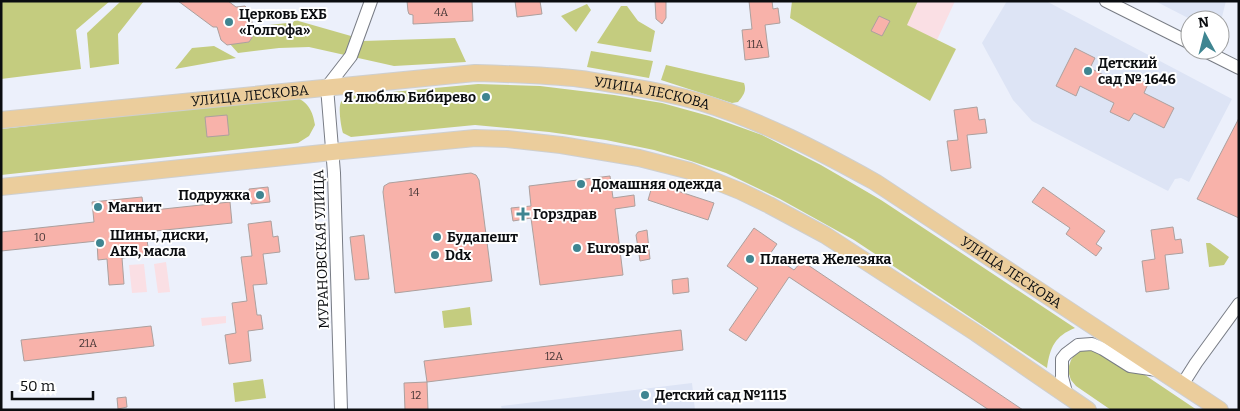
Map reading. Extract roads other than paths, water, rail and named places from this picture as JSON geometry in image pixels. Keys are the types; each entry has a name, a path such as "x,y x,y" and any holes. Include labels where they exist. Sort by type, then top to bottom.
{"main road":[{"name":"УЛИЦА ЛЕСКОВА","path":"1,120 475,73 538,75 580,79 652,91 699,102 787,135 875,182 1220,410"},
{"path":"1,187 469,138 507,138 639,158 690,172 740,191 825,235 1088,410"}],"street":[{"path":"327,87 351,56 371,1"},
{"path":"1106,1 1180,39"},
{"path":"1223,60 1239,68"},
{"name":"МУРАНОВСКАЯ УЛИЦА","path":"327,87 335,209 341,410"},
{"path":"1182,385 1239,304"},
{"path":"1066,396 1062,377 1062,360 1066,354 1078,345 1092,344 1104,349 1130,366 1160,370"}],"place":[{"name":"Церковь ЕХБ «Голгофа»","path":"229,22"},
{"name":"Детский сад № 1646","path":"1088,71"},
{"name":"Я люблю Бибирево","path":"486,97"},
{"name":"Домашняя одежда","path":"581,184"},
{"name":"Подружка","path":"260,195"},
{"name":"Магнит","path":"98,207"},
{"name":"Горздрав","path":"523,214"},
{"name":"Будапешт","path":"437,237"},
{"name":"Шины, диски, АКБ, масла","path":"100,243"},
{"name":"Eurospar","path":"577,248"},
{"name":"Ddx","path":"435,255"},
{"name":"Планета Железяка","path":"750,259"},
{"name":"Детский сад №1115","path":"645,395"}]}
